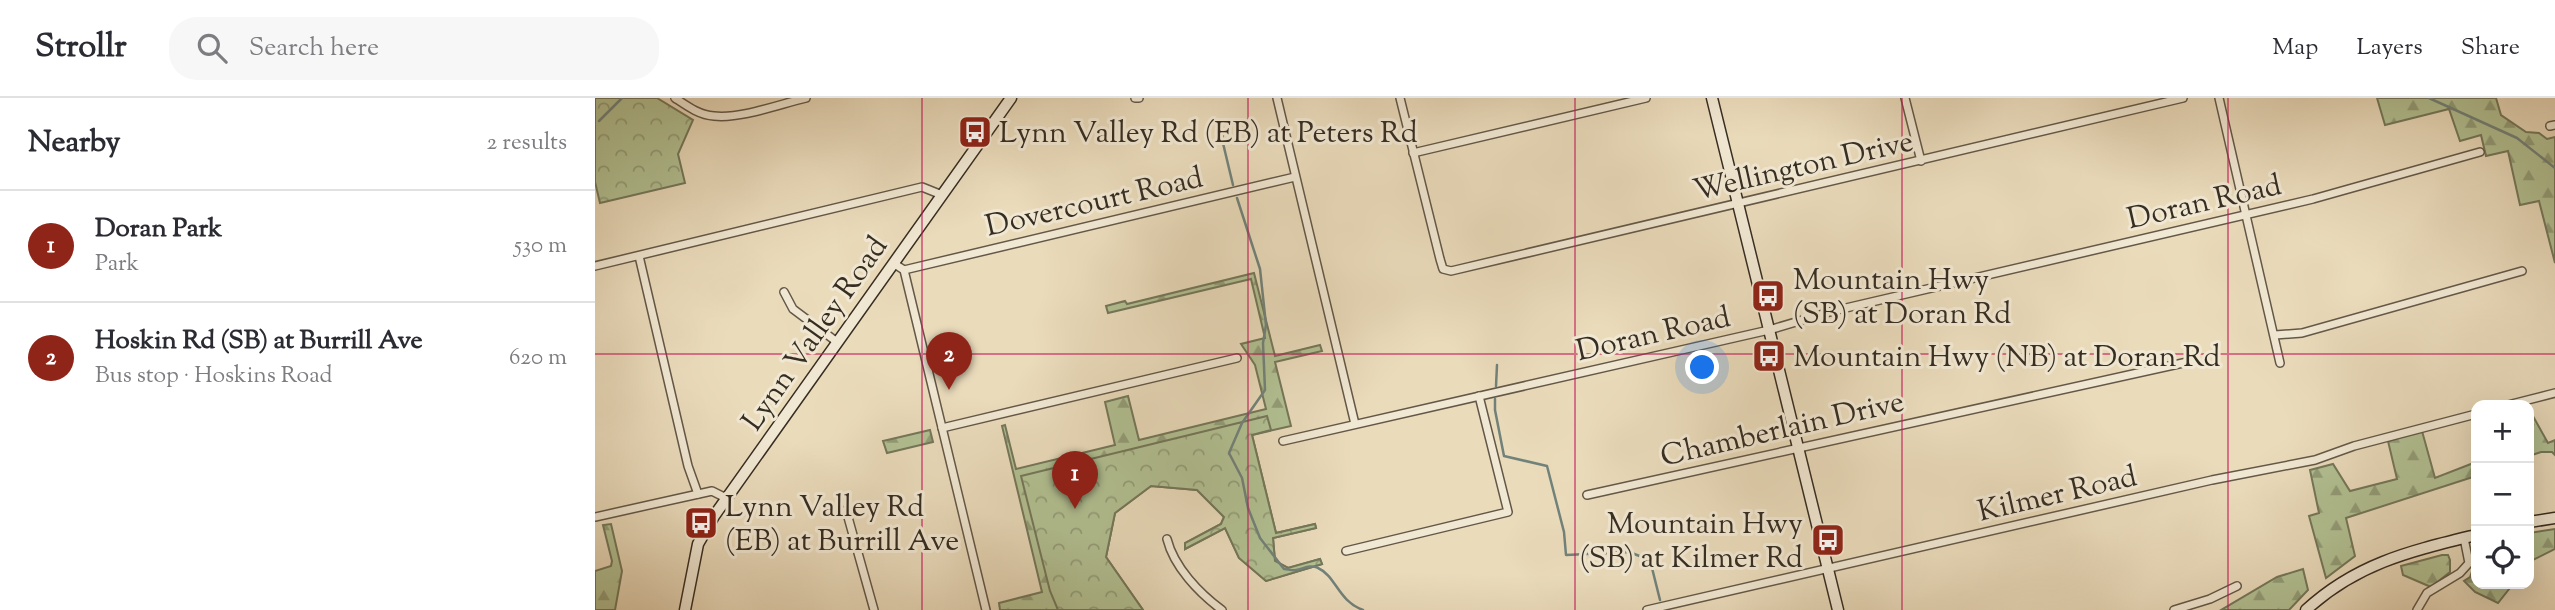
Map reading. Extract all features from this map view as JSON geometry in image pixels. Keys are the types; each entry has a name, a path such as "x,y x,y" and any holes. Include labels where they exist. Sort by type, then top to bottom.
{"street":[{"path":"675,98 700,113 715,117 806,98"},
{"name":"Lynn Valley Road","path":"685,610 698,544 726,499 1011,98"},
{"path":"1277,98 1355,424"},
{"path":"1400,98 1413,153 1646,98"},
{"path":"1712,98 1838,610"},
{"path":"1905,98 1921,161"},
{"name":"Wellington Drive","path":"1413,153 1443,269 1459,270 2183,98"},
{"path":"2219,98 2280,363"},
{"name":"Doran Road","path":"1283,441 1769,330 1833,311 2313,199 2480,152"},
{"name":"Dovercourt Road","path":"904,270 1295,177"},
{"path":"595,266 922,187 942,195"},
{"path":"639,256 688,466 698,494"},
{"path":"893,263 904,270 986,610"},
{"path":"2275,335 2302,332 2522,271"},
{"path":"784,292 793,309 837,342"},
{"path":"942,428 1237,358"},
{"name":"Chamberlain Drive","path":"1587,495 2192,361"},
{"path":"2528,400 2555,393"},
{"path":"1346,551 1509,513 1479,396"},
{"name":"Kilmer Road","path":"1647,610 2212,480 2315,460 2354,446 2471,415"},
{"path":"595,517 712,491 726,499"},
{"path":"846,510 874,610"},
{"path":"2534,521 2555,518"},
{"path":"2307,610 2334,586 2366,568 2400,555 2471,536"},
{"path":"2417,610 2427,593 2460,573 2469,563 2464,538"},
{"path":"1167,539 1171,553 1196,587 1222,610"},
{"path":"2174,610 2210,599 2237,586"}],"green space":[{"path":"595,98 657,98 693,120 678,154 685,183 600,203 595,182"},
{"path":"2377,98 2496,98 2501,115 2526,132 2539,133 2547,139 2555,137 2555,263 2539,201 2520,205 2508,151 2486,156 2481,135 2460,141 2449,109 2385,125"},
{"path":"1254,273 1275,356 1320,345 1322,351 1275,362 1291,426 1252,435 1276,533 1315,524 1316,528 1273,538 1275,561 1288,568 1320,559 1322,564 1266,581 1239,558 1225,528 1185,549 1185,543 1221,524 1224,517 1197,490 1151,486 1115,513 1106,557 1143,610 1000,610 999,603 1042,592 1002,426 1005,425 1016,469 1115,445 1105,402 1128,396 1139,440 1266,409 1255,365 1241,344 1265,338 1251,279 1108,313 1106,306 1125,301 1127,304"},
{"path":"1267,416 1271,430 1252,435 1276,533 1315,524 1316,528 1273,538 1275,561 1288,568 1320,559 1322,564 1266,581 1239,558 1225,528 1185,549 1185,543 1221,524 1224,517 1197,490 1151,486 1115,513 1106,557 1143,610 1058,610 1050,591 1021,476"},
{"path":"2534,418 2548,443 2555,440 2555,455 2552,452 2534,454"},
{"path":"930,430 933,442 887,453 883,441"},
{"path":"2422,431 2435,478 2471,464 2471,478 2346,518 2355,556 2326,578 2309,516 2319,513 2310,470 2333,464 2350,491 2397,479 2388,441"},
{"path":"611,524 622,571 615,610 595,610 595,571 611,566 612,561 603,525"},
{"path":"2555,529 2555,549 2534,560 2534,532"},
{"path":"2448,555 2450,572 2431,587 2403,575 2401,566"},
{"path":"2303,569 2308,590 2289,610 2221,610 2277,577"},
{"path":"2471,574 2471,588 2464,581"},
{"path":"2472,589 2509,589 2498,603"}],"waterway":[{"path":"599,121 622,98"},
{"path":"2429,98 2517,138 2555,168"},
{"path":"1224,130 1222,139 1233,185"},
{"path":"1237,198 1260,269 1266,325 1263,343 1265,390 1242,423 1229,453 1242,478 1248,508 1260,538 1284,569 1295,570 1312,566 1318,568 1348,601 1363,610"},
{"path":"1496,386 1497,365"},
{"path":"1495,399 1504,456 1547,466 1564,532 1566,555 1629,552 1650,560 1660,600"}],"place":[{"name":"Lynn Valley Rd (EB) at Peters Rd","path":"975,132"},
{"name":"Mountain Hwy (SB) at Doran Rd","path":"1768,296"},
{"name":"Mountain Hwy (NB) at Doran Rd","path":"1769,356"},
{"name":"Hoskin Rd (SB) at Burrill Ave","path":"949,390"},
{"name":"Doran Park","path":"1075,509"},
{"name":"Lynn Valley Rd (EB) at Burrill Ave","path":"701,523"},
{"name":"Mountain Hwy (SB) at Kilmer Rd","path":"1828,540"}]}
